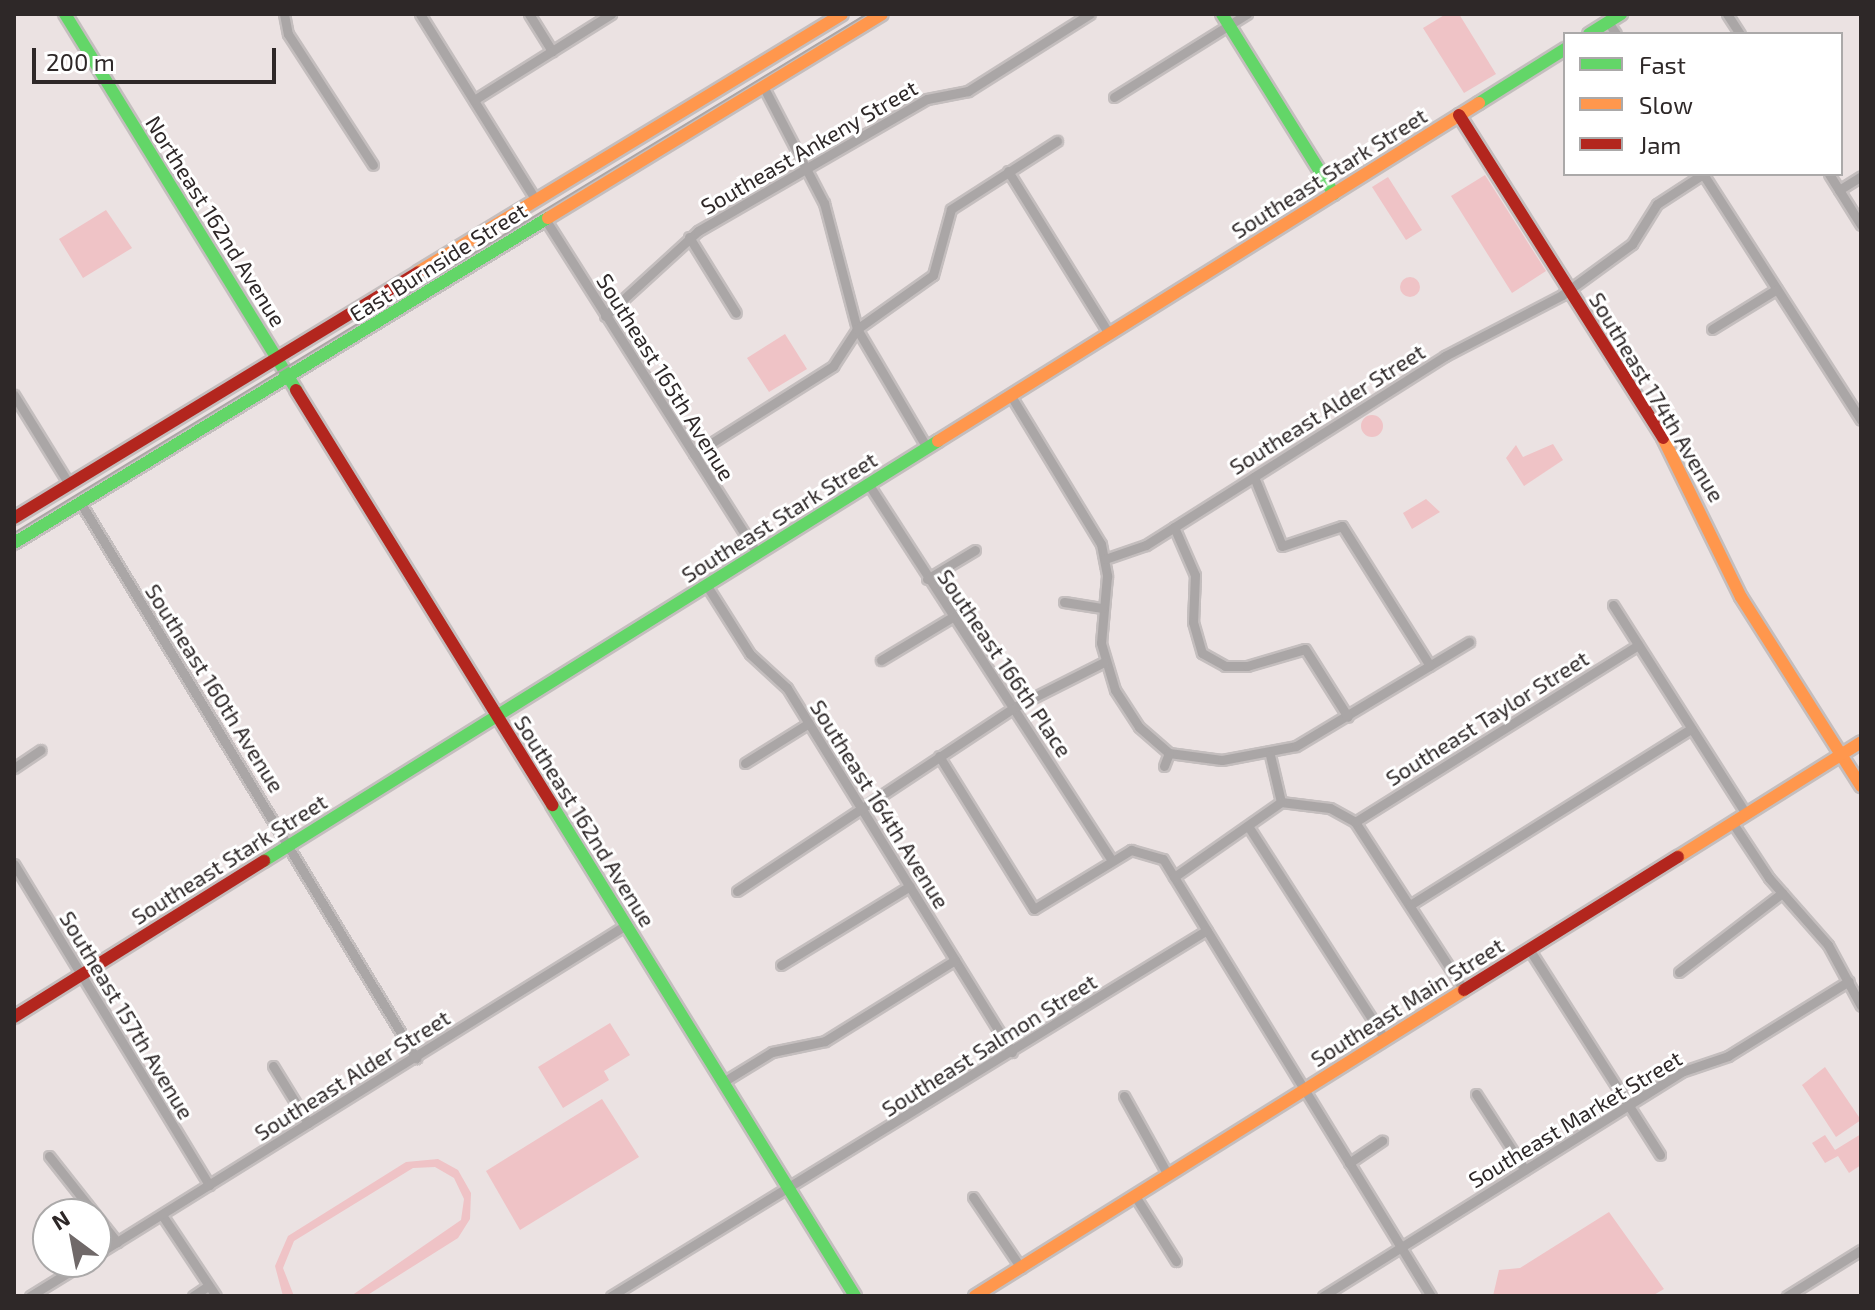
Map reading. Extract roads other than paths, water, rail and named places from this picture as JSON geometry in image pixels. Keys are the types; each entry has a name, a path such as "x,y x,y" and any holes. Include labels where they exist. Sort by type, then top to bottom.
{"street":[{"path":"284,14 288,34 373,165"},
{"path":"420,14 536,200"},
{"path":"529,14 552,51"},
{"path":"474,100 611,14"},
{"name":"East Burnside Street","path":"14,543 536,200 842,14"},
{"name":"East Burnside Street","path":"14,518 69,484 545,219 882,14"},
{"name":"Southeast Ankeny Street","path":"605,316 689,237 927,99 968,91 1090,14"},
{"path":"1114,97 1226,20 1247,14"},
{"path":"1592,32 1621,14"},
{"path":"1727,14 1739,32"},
{"name":"Northeast 162nd Avenue","path":"68,15 283,366"},
{"path":"1226,20 1334,194"},
{"path":"1608,22 1615,32"},
{"name":"Southeast Stark Street","path":"14,1017 1563,50"},
{"path":"763,86 809,170 832,227 832,269 857,329 927,448"},
{"name":"Southeast 174th Avenue","path":"1459,115 1690,482 1741,597 1861,786"},
{"path":"694,454 833,366 857,329 933,275 941,229 951,209 1057,141"},
{"path":"1008,171 1109,334"},
{"name":"Southeast Alder Street","path":"1105,559 1174,527 1568,288 1626,249 1657,204 1700,176"},
{"path":"1704,176 1861,420"},
{"path":"1830,176 1861,225"},
{"path":"1839,190 1861,176"},
{"name":"Southeast 165th Avenue","path":"545,219 757,553"},
{"path":"689,237 736,313"},
{"path":"1712,329 1777,289"},
{"name":"Southeast 162nd Avenue","path":"283,366 855,1296"},
{"path":"14,395 69,484"},
{"path":"1011,396 1105,559 1104,662 1139,727 1169,753 1222,760 1270,755 1348,717 1469,642"},
{"path":"1254,477 1282,546 1342,526 1430,666"},
{"name":"Southeast 166th Place","path":"869,485 951,618 1017,706 1112,860"},
{"name":"Southeast 160th Avenue","path":"80,502 291,845 416,1058"},
{"path":"1174,527 1195,575 1193,622 1202,653 1225,666 1247,666 1305,649 1348,717"},
{"path":"927,579 975,550"},
{"name":"Southeast 164th Avenue","path":"707,586 750,654 782,680 1012,1052"},
{"path":"1064,602 1103,608"},
{"path":"1613,605 1746,814"},
{"path":"881,660 951,618"},
{"name":"Southeast Taylor Street","path":"1355,822 1638,645"},
{"path":"737,891 864,812 939,756 1017,706 1104,662"},
{"path":"745,763 809,723"},
{"path":"1410,905 1691,729"},
{"name":"Southeast Main Street","path":"982,1294 1861,742"},
{"path":"14,768 41,750"},
{"path":"1164,766 1169,753"},
{"path":"1270,755 1281,802"},
{"path":"939,756 1034,909 1112,860 1148,850 1174,877 1431,1296"},
{"path":"1174,877 1250,829 1281,802 1330,808 1355,822 1464,990"},
{"path":"1732,822 1849,981 1861,1006"},
{"path":"1250,829 1385,1039"},
{"name":"Southeast 157th Avenue","path":"14,864 209,1185"},
{"path":"781,965 910,886"},
{"path":"1679,972 1782,893"},
{"name":"Southeast Alder Street","path":"112,1245 626,925"},
{"name":"Southeast Salmon Street","path":"788,1188 1207,930"},
{"path":"1529,949 1660,1155"},
{"path":"723,1082 772,1052 825,1041 955,960"},
{"name":"Southeast Market Street","path":"1323,1296 1688,1068 1728,1056 1849,981"},
{"path":"273,1066 308,1123"},
{"path":"1476,1094 1525,1170"},
{"path":"1124,1096 1168,1175"},
{"path":"1349,1163 1382,1141"},
{"path":"49,1156 117,1242"},
{"path":"611,1296 788,1188"},
{"path":"1135,1196 1176,1261"},
{"path":"973,1197 1021,1268"},
{"path":"162,1215 216,1296"},
{"path":"1787,1296 1861,1250"},
{"path":"30,1296 59,1278"},
{"path":"193,1296 208,1286"}],"tram line":[{"path":"14,533 867,14"}]}
